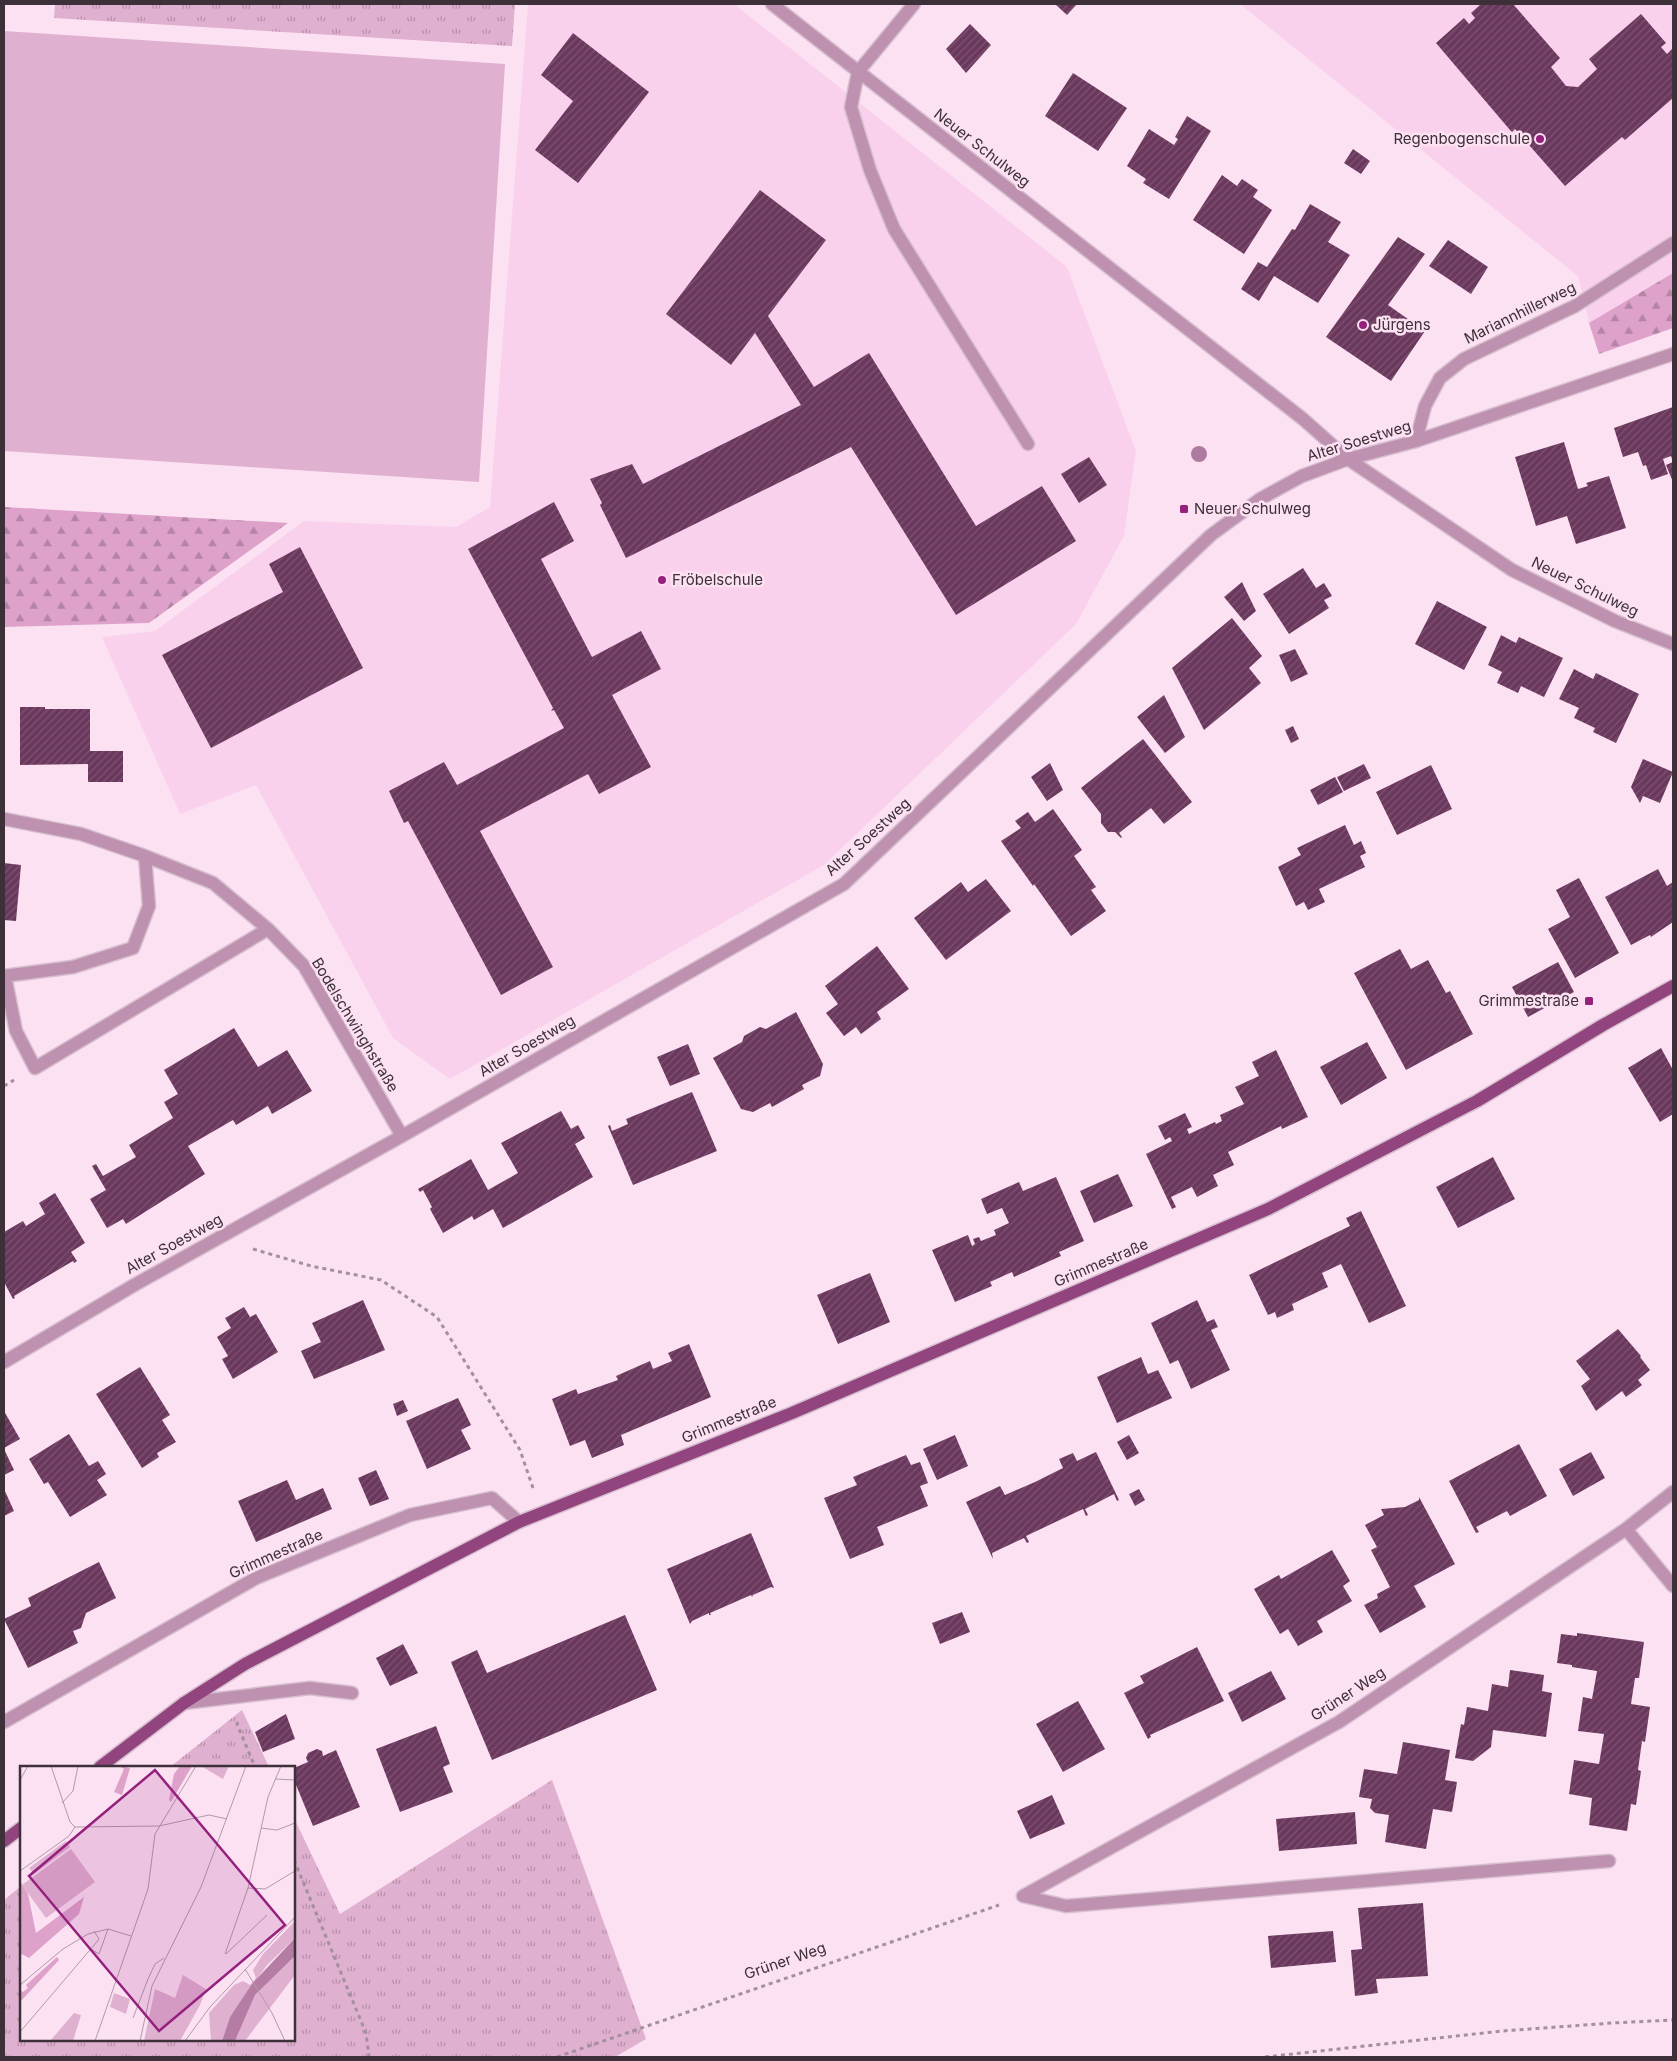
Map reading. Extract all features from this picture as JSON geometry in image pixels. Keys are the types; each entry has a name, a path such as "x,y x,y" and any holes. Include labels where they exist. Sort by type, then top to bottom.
{"main road":[{"name":"Grimmestraße","path":"101,1766 184,1702 245,1664 519,1522 792,1412 1268,1209 1477,1101 1603,1025 1673,986"},
{"path":"4,1841 20,1829"}],"street":[{"name":"Neuer Schulweg","path":"772,4 1303,419 1348,459 1512,570 1615,622 1673,644"},
{"path":"914,4 858,72 851,106 870,170 894,229 1028,444"},
{"name":"Mariannhillerweg","path":"1416,441 1425,406 1440,378 1464,358 1575,306 1673,243"},
{"name":"Alter Soestweg","path":"4,1362 216,1239 402,1136 844,884 1211,535 1260,499 1302,476 1348,459 1416,441 1673,354"},
{"name":"Bodelschwinghstraße","path":"4,818 81,834 145,856 213,884 268,929 304,966 402,1136"},
{"path":"145,856 148,906 133,948 73,967 5,976 16,1031 35,1068 268,929"},
{"name":"Grüner Weg","path":"1024,1896 1339,1722 1626,1529 1673,1492"},
{"name":"Grimmestraße","path":"4,1722 256,1578 410,1516 492,1498 519,1522"},
{"path":"1626,1529 1673,1586"},
{"path":"184,1702 310,1688 352,1693"},
{"path":"1024,1896 1066,1906 1609,1861"}],"path":[{"path":"216,1239 311,1266 381,1280 437,1317 520,1450 542,1513"},
{"path":"255,1766 237,1724 271,1693"},
{"path":"295,1862 366,2033 369,2057"},
{"name":"Grüner Weg","path":"557,2057 1024,1896"},
{"path":"1266,2057 1502,2031 1673,2020"}],"shaded area":[{"name":"Fröbelschule","path":"528,4 734,4 1067,267 1136,451 1124,536 1076,624 824,865 450,1079 393,1038 256,785 180,814 102,637 155,631 304,521 456,527 490,507"},
{"name":"Regenbogenschule","path":"1240,4 1673,4 1673,273 1589,323 1578,276"}],"green space":[{"path":"55,4 515,4 512,46 54,18"},
{"path":"4,31 505,64 479,482 4,451"},
{"path":"1673,273 1673,328 1599,354 1589,323"},
{"path":"4,507 288,523 149,623 4,627"},
{"path":"242,1710 269,1766 171,1766"},
{"path":"552,1780 646,2039 615,2057 4,2057 4,1900 20,1887 20,2041 295,2041 295,1820 340,1914"}],"building":[{"path":"1055,4 1077,4 1067,15"},
{"path":"1481,4 1513,4 1560,58 1551,67 1566,86 1578,87 1597,69 1589,59 1641,14 1666,43 1661,47 1667,54 1672,49 1673,51 1673,98 1625,140 1622,137 1565,186 1515,129 1512,132 1510,130 1436,43 1464,18 1469,24 1475,18 1471,13"},
{"path":"970,24 991,45 966,73 946,49"},
{"path":"573,33 649,92 578,183 535,150 573,101 541,75"},
{"path":"1073,73 1127,108 1098,151 1045,116"},
{"path":"1187,116 1211,131 1169,199 1143,183 1146,179 1127,166 1149,129 1174,145 1178,139 1175,137"},
{"path":"1353,149 1370,161 1361,174 1344,163"},
{"path":"1222,175 1237,186 1242,179 1258,190 1253,197 1272,210 1244,254 1193,220"},
{"path":"760,190 826,240 768,316 814,387 869,353 976,526 1042,486 1076,541 956,615 851,447 626,558 600,505 602,503 590,479 632,464 643,484 801,405 755,333 731,365 666,314"},
{"path":"1310,204 1341,222 1328,242 1350,255 1318,303 1274,276 1259,301 1241,289 1258,262 1267,267 1292,229 1295,230"},
{"path":"1398,237 1425,254 1388,305 1425,331 1391,381 1326,337"},
{"path":"1448,240 1488,267 1471,294 1429,266"},
{"path":"1673,407 1673,462 1671,456 1663,459 1668,474 1651,480 1646,465 1643,466 1638,452 1623,457 1614,428"},
{"path":"1564,442 1578,489 1588,486 1586,483 1609,476 1626,528 1576,544 1567,516 1536,526 1515,457"},
{"path":"1089,457 1107,485 1079,503 1061,474"},
{"path":"1673,462 1673,482 1666,465"},
{"path":"554,502 574,541 541,559 592,657 641,631 661,669 612,695 651,767 599,794 588,774 480,831 553,967 501,995 408,821 404,823 389,791 444,762 457,785 564,728 554,710 551,711 553,708 468,549"},
{"path":"300,547 363,668 211,748 162,655 283,592 269,564"},
{"path":"1303,568 1316,588 1324,583 1332,596 1324,600 1329,608 1289,634 1263,594"},
{"path":"1242,582 1256,611 1244,621 1224,597"},
{"path":"1437,601 1487,627 1464,670 1415,644"},
{"path":"1232,618 1262,656 1249,668 1261,683 1204,730 1172,668"},
{"path":"1501,635 1516,643 1519,637 1563,658 1544,697 1521,686 1518,693 1497,683 1502,672 1488,665"},
{"path":"1295,649 1308,674 1291,682 1279,655"},
{"path":"1574,669 1593,679 1596,673 1639,694 1616,743 1593,732 1595,728 1574,718 1579,708 1559,699"},
{"path":"1164,695 1185,737 1165,753 1137,717"},
{"path":"20,707 90,709 90,751 123,751 123,782 88,782 88,764 20,765"},
{"path":"1293,726 1299,739 1291,743 1285,730"},
{"path":"1143,739 1192,802 1164,824 1151,808 1119,833 1121,838 1115,832 1108,832 1101,823 1101,814 1081,788"},
{"path":"1643,759 1673,772 1660,803 1643,796 1640,803 1631,787"},
{"path":"1050,763 1063,790 1047,801 1031,777"},
{"path":"1364,764 1371,778 1344,791 1337,777"},
{"path":"1431,765 1452,809 1397,835 1376,792"},
{"path":"1335,777 1343,792 1318,805 1310,790"},
{"path":"1053,809 1082,850 1074,856 1096,887 1091,890 1106,911 1071,936 1001,841 1021,828 1015,821 1028,812 1035,822"},
{"path":"1345,825 1354,845 1361,841 1366,853 1360,856 1365,867 1319,889 1325,902 1308,910 1304,902 1296,906 1278,867 1301,855 1297,848"},
{"path":"4,863 21,865 16,921 4,920"},
{"path":"1658,869 1667,886 1673,882 1673,922 1651,937 1650,935 1631,945 1605,897"},
{"path":"1579,878 1619,953 1575,978 1548,929 1570,917 1556,890"},
{"path":"986,879 1011,911 946,960 914,918 961,882 968,892"},
{"path":"877,946 909,989 877,1012 881,1019 861,1034 856,1027 844,1036 826,1013 838,1004 825,986"},
{"path":"1400,949 1411,969 1428,960 1446,993 1450,991 1473,1034 1406,1070 1354,973"},
{"path":"1558,962 1574,992 1528,1017 1512,987"},
{"path":"796,1012 823,1064 820,1076 802,1085 804,1089 772,1107 770,1103 753,1112 741,1109 713,1058 742,1042 744,1036 760,1027 766,1029"},
{"path":"234,1028 258,1067 287,1050 312,1091 272,1114 268,1106 236,1125 233,1120 188,1146 205,1174 126,1224 123,1219 107,1228 90,1199 106,1190 92,1166 96,1164 103,1176 136,1157 129,1145 173,1118 164,1102 178,1094 164,1070"},
{"path":"1367,1042 1387,1078 1341,1105 1320,1067"},
{"path":"688,1044 700,1074 670,1086 657,1057"},
{"path":"1661,1048 1673,1070 1673,1114 1660,1122 1628,1068"},
{"path":"1276,1050 1308,1117 1282,1129 1281,1126 1228,1152 1234,1165 1213,1175 1218,1186 1197,1197 1192,1187 1171,1197 1176,1207 1172,1209 1146,1154 1172,1141 1170,1137 1165,1140 1158,1126 1185,1113 1192,1127 1187,1129 1189,1134 1215,1122 1216,1124 1222,1121 1220,1115 1244,1104 1235,1087 1259,1076 1252,1062"},
{"path":"692,1092 717,1151 633,1185 608,1126 610,1125 612,1131 628,1124 626,1119"},
{"path":"561,1111 571,1129 578,1125 585,1138 575,1144 593,1177 503,1228 493,1209 474,1220 472,1216 443,1233 430,1209 432,1207 423,1190 420,1192 418,1189 471,1159 488,1190 518,1173 501,1143"},
{"path":"1493,1157 1515,1199 1458,1228 1436,1187"},
{"path":"1118,1174 1133,1206 1094,1223 1080,1191"},
{"path":"1056,1177 1084,1241 1059,1252 1061,1256 1014,1277 1012,1272 990,1282 992,1286 955,1302 932,1250 968,1235 972,1246 975,1244 973,1239 979,1237 981,1241 996,1235 994,1230 1009,1223 1002,1208 987,1214 981,1199 1019,1182 1023,1191"},
{"path":"55,1193 85,1243 71,1252 77,1261 74,1263 73,1261 14,1296 15,1298 13,1299 4,1282 4,1232 23,1221 26,1226 45,1214 39,1203"},
{"path":"1361,1211 1406,1306 1369,1323 1341,1264 1322,1273 1328,1287 1292,1304 1294,1310 1277,1318 1275,1312 1268,1315 1249,1275 1350,1226 1346,1218"},
{"path":"870,1273 890,1322 838,1344 817,1295"},
{"path":"363,1300 385,1350 314,1379 301,1351 321,1342 312,1323"},
{"path":"1197,1300 1207,1322 1214,1319 1218,1327 1211,1330 1230,1370 1191,1389 1178,1360 1170,1364 1151,1323"},
{"path":"244,1307 250,1317 256,1314 278,1352 233,1379 222,1359 228,1356 217,1337 231,1328 225,1318"},
{"path":"1618,1329 1641,1356 1650,1370 1638,1380 1642,1385 1626,1397 1622,1391 1596,1411 1581,1386 1590,1379 1576,1361"},
{"path":"689,1344 711,1397 621,1435 624,1445 592,1458 585,1440 570,1446 552,1399 576,1389 578,1394 618,1380 616,1376 650,1361 653,1369 672,1361 668,1353"},
{"path":"1141,1357 1148,1374 1158,1370 1172,1398 1117,1423 1097,1377"},
{"path":"140,1367 170,1415 162,1420 176,1442 157,1453 159,1457 142,1468 96,1394"},
{"path":"458,1398 471,1425 461,1430 471,1449 427,1469 406,1421"},
{"path":"403,1400 408,1411 397,1416 393,1404"},
{"path":"4,1411 20,1439 4,1448"},
{"path":"69,1434 89,1466 98,1461 106,1474 97,1480 107,1495 70,1517 48,1482 44,1484 29,1459"},
{"path":"955,1435 968,1466 937,1480 923,1449"},
{"path":"1129,1435 1139,1453 1127,1460 1117,1442"},
{"path":"1519,1444 1547,1496 1510,1516 1507,1511 1476,1527 1479,1532 1476,1533 1449,1481"},
{"path":"4,1449 14,1470 4,1475"},
{"path":"1096,1452 1119,1500 1117,1501 1114,1494 1085,1509 1088,1515 1086,1516 1083,1509 1026,1536 1029,1542 1027,1543 1024,1538 992,1553 993,1559 966,1502 1000,1486 1005,1495 1063,1468 1059,1459 1073,1453 1077,1461"},
{"path":"1591,1452 1605,1478 1573,1496 1559,1469"},
{"path":"906,1455 911,1465 920,1462 928,1483 920,1486 928,1506 877,1527 884,1545 850,1559 824,1498 857,1485 853,1477"},
{"path":"376,1470 389,1499 370,1506 358,1478"},
{"path":"287,1480 296,1500 323,1488 332,1509 256,1542 238,1501"},
{"path":"4,1489 14,1511 4,1516"},
{"path":"1139,1489 1145,1500 1135,1506 1129,1494"},
{"path":"1419,1497 1455,1564 1414,1586 1426,1607 1380,1633 1364,1605 1378,1598 1377,1594 1390,1587 1371,1550 1377,1547 1365,1525 1384,1515 1381,1509 1405,1507 1419,1500"},
{"path":"751,1533 774,1588 771,1587 752,1597 751,1595 710,1613 711,1615 709,1613 692,1621 690,1624 667,1569"},
{"path":"1332,1550 1350,1581 1343,1586 1352,1601 1317,1621 1323,1632 1298,1646 1288,1629 1280,1634 1254,1589 1279,1575 1281,1579"},
{"path":"99,1562 116,1598 86,1613 81,1628 73,1631 78,1643 28,1668 4,1619 31,1606 28,1598"},
{"path":"962,1612 970,1632 940,1644 932,1623"},
{"path":"625,1615 657,1690 492,1760 451,1662 477,1650 487,1673"},
{"path":"1577,1633 1644,1642 1639,1678 1635,1678 1631,1704 1650,1707 1645,1742 1642,1741 1638,1770 1641,1771 1636,1805 1631,1804 1627,1831 1589,1825 1592,1798 1569,1794 1574,1760 1599,1764 1604,1734 1578,1731 1583,1697 1592,1699 1597,1671 1557,1663 1561,1634 1577,1636"},
{"path":"403,1644 418,1673 390,1686 376,1658"},
{"path":"1197,1647 1224,1701 1150,1735 1151,1737 1148,1739 1124,1693 1144,1683 1140,1676"},
{"path":"1510,1670 1544,1675 1542,1691 1552,1693 1546,1737 1493,1730 1491,1747 1473,1761 1455,1758 1461,1724 1464,1725 1467,1707 1488,1711 1492,1684 1508,1687"},
{"path":"1271,1671 1286,1699 1242,1722 1228,1693"},
{"path":"1078,1701 1105,1749 1063,1772 1036,1724"},
{"path":"286,1714 295,1739 263,1752 255,1732"},
{"path":"436,1726 450,1764 443,1767 453,1792 400,1812 376,1749"},
{"path":"1403,1742 1450,1750 1445,1780 1457,1782 1452,1812 1433,1809 1426,1849 1385,1842 1389,1815 1375,1813 1370,1808 1372,1799 1359,1797 1364,1769 1397,1774"},
{"path":"317,1749 322,1751 323,1756 336,1750 360,1807 313,1826 295,1782 295,1768 308,1762 306,1758 308,1753"},
{"path":"1052,1795 1065,1824 1030,1839 1017,1811"},
{"path":"1355,1812 1357,1844 1279,1851 1276,1819"},
{"path":"1423,1903 1428,1976 1376,1979 1378,1993 1355,1996 1351,1950 1362,1949 1358,1908"},
{"path":"1333,1931 1336,1962 1271,1968 1268,1936"}],"place":[{"name":"Regenbogenschule","path":"1540,139"},
{"name":"Jürgens","path":"1363,325"},
{"name":"Neuer Schulweg","path":"1184,509"},
{"name":"Fröbelschule","path":"662,580"},
{"name":"Grimmestraße","path":"1589,1001"}]}
